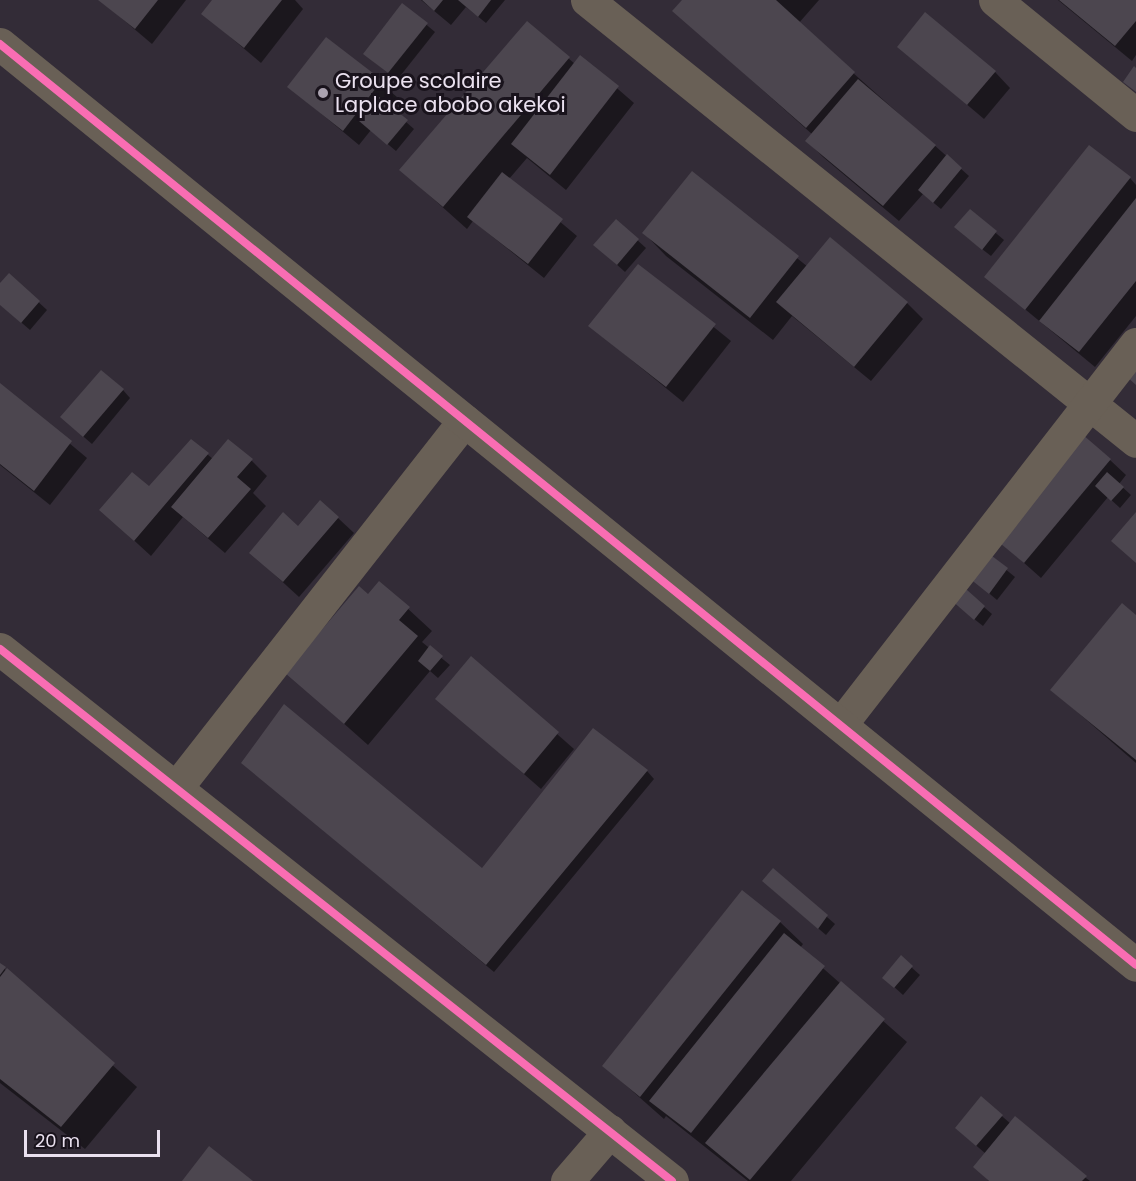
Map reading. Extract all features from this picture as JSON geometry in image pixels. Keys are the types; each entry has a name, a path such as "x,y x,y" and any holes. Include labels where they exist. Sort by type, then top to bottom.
{"street":[{"path":"587,0 1136,441"},
{"path":"995,0 1136,115"},
{"path":"0,44 464,422 841,723 1136,965"},
{"path":"841,723 1136,344"},
{"path":"176,788 464,422"},
{"path":"0,649 672,1181"},
{"path":"567,1181 610,1131"}],"building":[{"path":"98,0 158,0 135,29"},
{"path":"212,0 282,0 244,48 201,14"},
{"path":"422,0 443,0 434,11"},
{"path":"458,0 491,0 478,17"},
{"path":"682,0 776,0 855,72 806,128 672,11"},
{"path":"1059,0 1136,0 1136,21 1115,46"},
{"path":"402,3 428,23 388,73 363,54"},
{"path":"925,12 996,71 967,105 897,47"},
{"path":"527,21 570,57 443,207 399,170"},
{"path":"326,37 382,80 343,131 287,87"},
{"path":"580,55 619,86 550,175 511,144"},
{"path":"1134,66 1136,68 1136,92 1123,82"},
{"path":"858,79 936,145 883,206 805,141"},
{"path":"379,97 408,120 387,145 359,121"},
{"path":"1089,145 1131,177 1025,310 984,277"},
{"path":"947,154 962,168 933,203 918,190"},
{"path":"692,171 799,256 750,318 642,233"},
{"path":"502,172 563,219 528,264 467,217"},
{"path":"1136,198 1136,281 1079,352 1039,321"},
{"path":"970,209 997,231 982,250 954,227"},
{"path":"616,219 639,239 617,265 593,245"},
{"path":"830,237 908,302 854,367 776,302"},
{"path":"638,264 716,324 666,387 588,326"},
{"path":"9,273 40,301 21,323 0,305 0,283"},
{"path":"1136,364 1136,385 1126,376"},
{"path":"101,370 124,389 83,437 60,417"},
{"path":"0,383 72,441 34,491 0,464"},
{"path":"1082,434 1111,459 1024,563 995,539"},
{"path":"191,439 209,453 134,541 99,510 132,472 149,486"},
{"path":"228,439 253,459 237,477 251,489 208,538 171,507"},
{"path":"1107,472 1124,487 1111,501 1095,486"},
{"path":"320,500 339,517 283,582 249,553 283,512 298,526"},
{"path":"1136,512 1136,563 1111,541"},
{"path":"988,553 1008,568 989,594 969,578"},
{"path":"379,581 410,607 399,620 418,636 344,724 285,673 359,586 368,594"},
{"path":"957,581 985,606 974,620 945,595"},
{"path":"1122,603 1136,615 1136,760 1050,690"},
{"path":"430,645 443,656 430,671 418,661"},
{"path":"471,656 559,732 524,774 435,699"},
{"path":"284,704 482,868 593,728 648,770 486,965 241,763"},
{"path":"773,868 828,915 818,929 762,881"},
{"path":"742,890 781,921 640,1097 602,1066"},
{"path":"784,933 825,966 691,1133 649,1101"},
{"path":"901,955 913,966 894,988 882,978"},
{"path":"0,963 6,967 0,975"},
{"path":"7,968 115,1063 61,1127 0,1079 0,977"},
{"path":"841,981 885,1019 750,1180 705,1143"},
{"path":"981,1096 1003,1115 976,1146 955,1128"},
{"path":"1015,1116 1087,1176 1082,1181 989,1181 973,1167"},
{"path":"209,1146 253,1181 182,1181"}],"cycle path":[{"path":"0,44 1136,965"},
{"path":"0,649 672,1181"}],"place":[{"name":"Groupe scolaire Laplace abobo akekoi","path":"323,93"}]}
